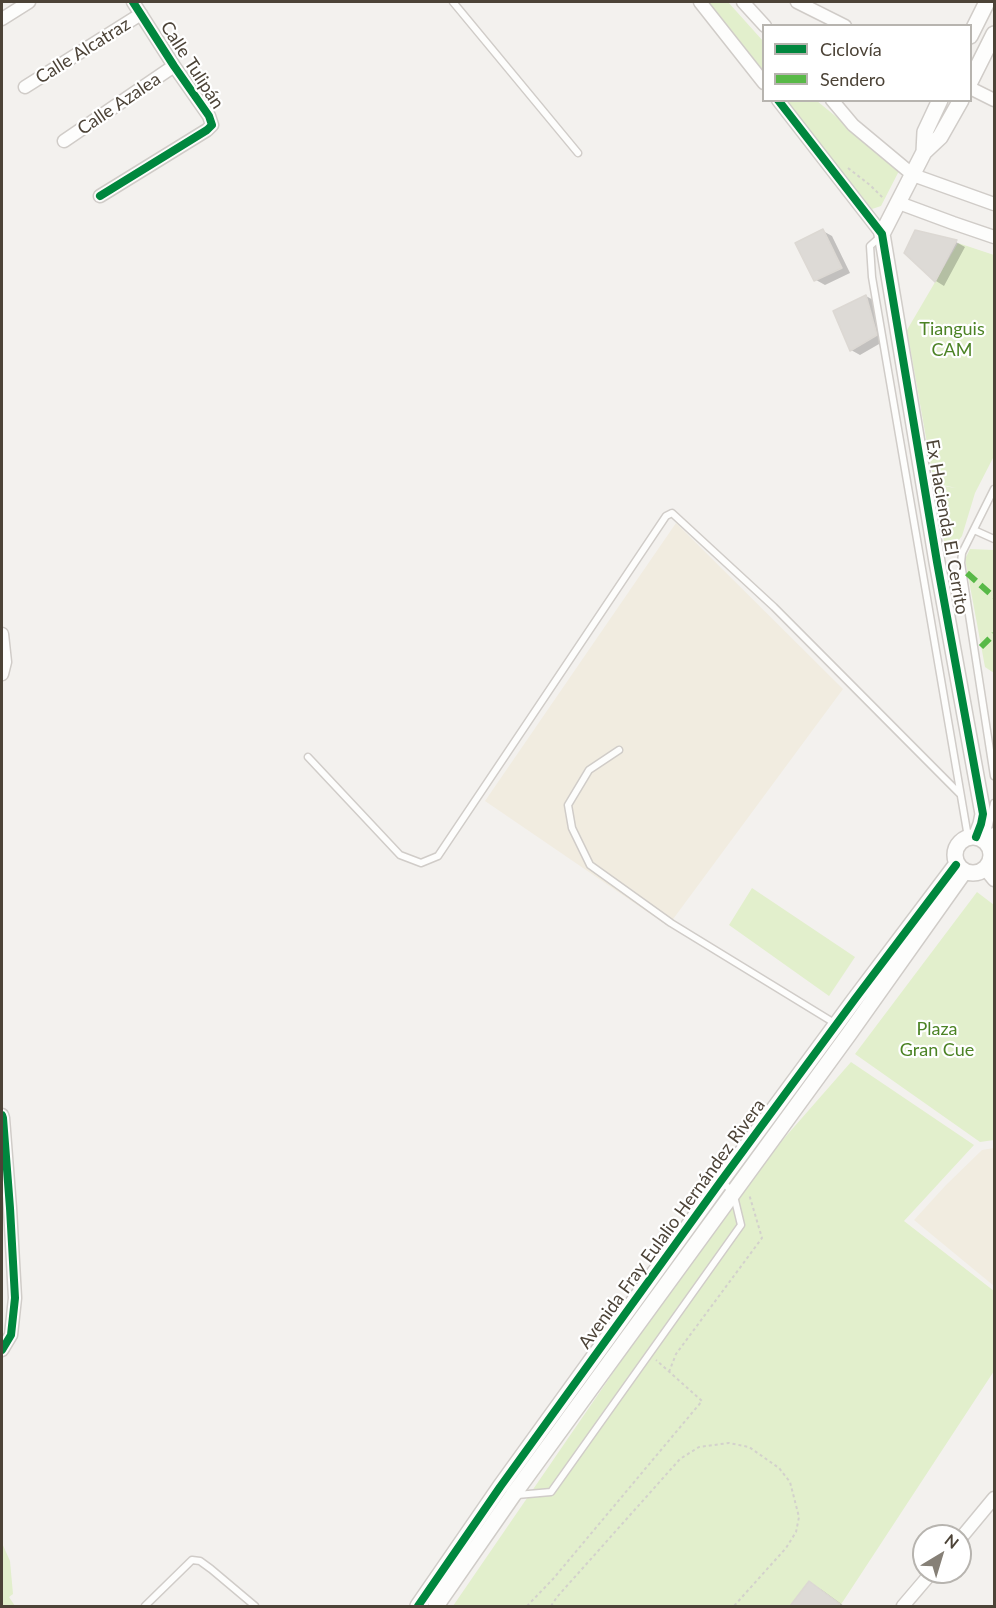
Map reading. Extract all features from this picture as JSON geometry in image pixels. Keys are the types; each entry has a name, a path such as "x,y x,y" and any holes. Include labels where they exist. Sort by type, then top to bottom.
{"street":[{"path":"2,19 29,2"},
{"name":"Calle Tulipán","path":"100,196 212,125 209,116 134,2"},
{"path":"700,2 762,80"},
{"path":"743,2 763,24"},
{"path":"797,2 841,24"},
{"path":"972,32 987,2"},
{"name":"Calle Alcatraz","path":"25,87 141,14"},
{"path":"972,78 994,34"},
{"name":"Calle Azalea","path":"64,141 174,66"},
{"path":"972,89 994,100"},
{"path":"780,102 882,234 924,152 940,137 960,102"},
{"path":"834,102 854,124 913,175 994,204"},
{"path":"924,152 925,132 939,102"},
{"path":"897,206 994,237"},
{"name":"Ex Hacienda El Cerrito","path":"882,234 937,562 983,814 982,837"},
{"path":"2,634 5,662 2,674"},
{"path":"982,837 992,855 990,875 971,874 960,868 954,858 955,849 960,842 982,837"},
{"name":"Avenida Fray Eulalio Hernández Rivera","path":"436,1606 507,1491 721,1181 945,877 960,868"},
{"name":"Avenida Fray Eulalio Hernández Rivera","path":"418,1606 733,1192 849,1034 960,868"},
{"path":"2,1115 15,1298 11,1335 2,1350"},
{"path":"972,1525 994,1498"},
{"path":"903,1606 922,1584"}],"lane":[{"path":"453,2 578,153"},
{"path":"882,234 870,246 872,277 960,794 982,837"},
{"path":"994,489 962,553 961,563 994,776"},
{"path":"308,757 400,855 421,863 438,856 666,516 672,513 774,607 960,794"},
{"path":"974,530 994,539"},
{"path":"619,750 589,770 568,805 572,828 590,865 671,922 837,1024"},
{"path":"982,837 994,803"},
{"path":"507,1491 551,1492 741,1225 733,1192 721,1181"},
{"path":"146,1606 192,1560 200,1561 211,1569 255,1606"}],"path":[{"path":"845,166 897,206"},
{"path":"669,1372 676,1354 762,1238 744,1177"},
{"path":"527,1606 553,1579 702,1401 649,1354"},
{"path":"551,1606 680,1459 699,1447 729,1443 748,1447 779,1468 790,1482 799,1517 796,1532 786,1548 734,1606"}],"shaded area":[{"path":"676,523 843,689 668,926 485,801"},
{"path":"994,1148 994,1286 914,1220 982,1150"}],"green space":[{"path":"707,2 728,2 762,40 762,72"},
{"path":"786,102 818,102 900,169 881,206 872,209"},
{"name":"Tianguis CAM","path":"958,243 994,255 994,456 975,493 962,536 946,556 936,485 956,488 934,483 907,330"},
{"path":"970,549 994,550 994,673 985,667 965,559"},
{"path":"752,888 855,957 829,996 729,925"},
{"name":"Plaza Gran Cue","path":"977,892 994,905 994,1140 980,1142 855,1054"},
{"path":"851,1062 974,1145 904,1221 994,1291 994,1371 840,1606 453,1606 737,1192"},
{"path":"2,1543 10,1561 13,1594 9,1597 15,1606 2,1606"}],"building":[{"path":"823,229 842,268 814,281 795,243"},
{"path":"915,230 957,240 935,282 904,253"},
{"path":"866,295 877,335 850,351 833,311"},
{"path":"809,1581 840,1604 837,1606 790,1606"}],"marked path":[{"path":"967,573 994,597"},
{"path":"981,647 994,634"}],"cycle path":[{"path":"100,196 212,125 209,116 133,2"},
{"path":"780,102 882,234 937,562 983,814 976,837"},
{"path":"418,1606 500,1487 721,1181 956,865"},
{"path":"2,1115 15,1298 11,1335 2,1350"}]}
